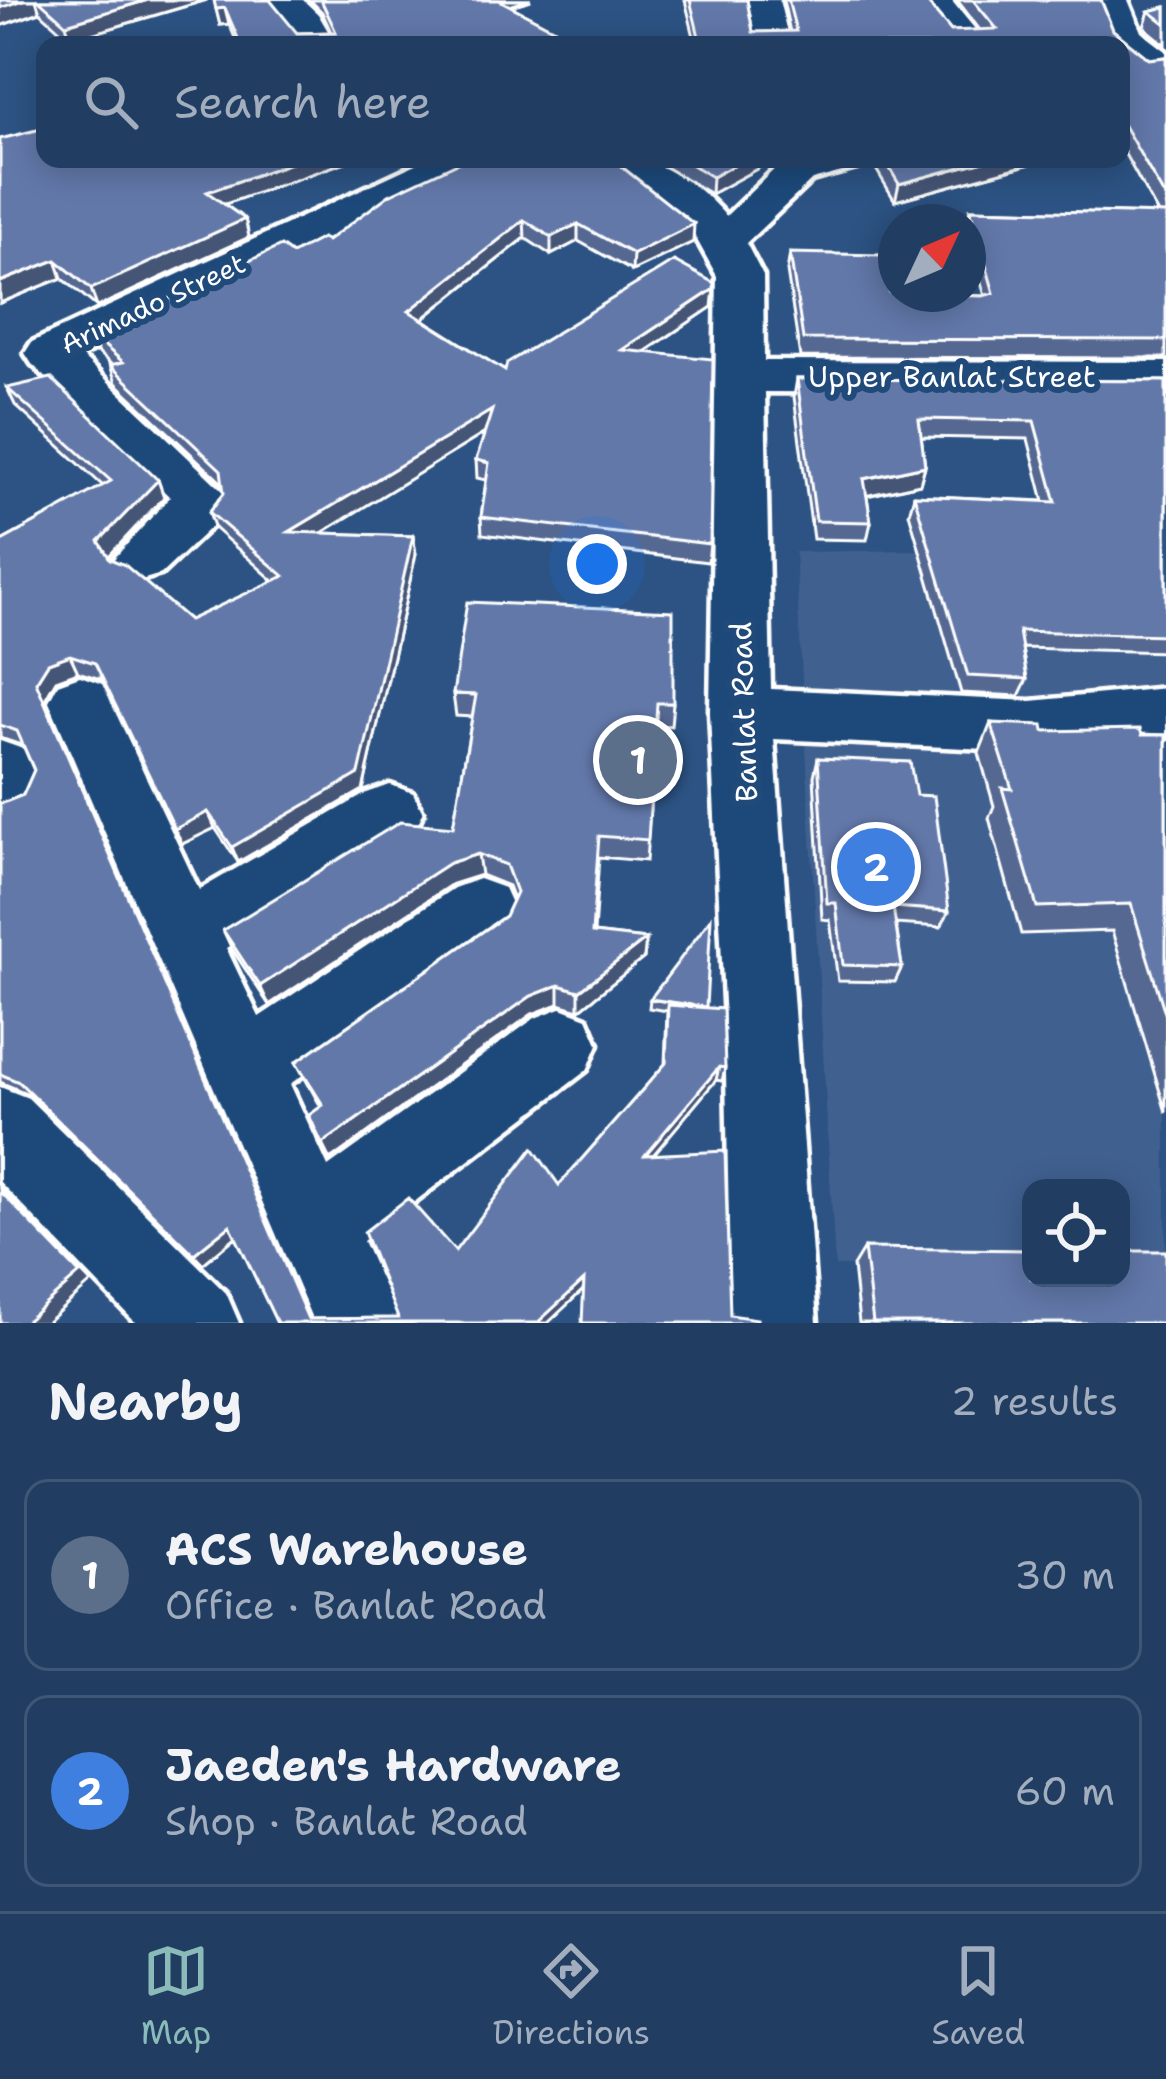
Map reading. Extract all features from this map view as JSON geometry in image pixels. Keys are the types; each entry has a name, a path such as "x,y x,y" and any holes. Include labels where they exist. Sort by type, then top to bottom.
{"street":[{"path":"282,0 306,22 313,36"},
{"path":"762,0 770,36"},
{"path":"932,0 962,36"},
{"path":"1111,0 1125,36"},
{"path":"1130,41 1162,64"},
{"path":"1130,75 1162,64"},
{"name":"Arimado Street","path":"141,560 198,508 196,491 49,352 441,168"},
{"path":"633,168 684,199 726,238 793,168"},
{"name":"Banlat Road","path":"726,238 740,275 741,713 762,1022 774,1323"},
{"name":"Upper Banlat Street","path":"738,376 1166,378"},
{"path":"80,701 357,1323"},
{"path":"741,713 1031,726 1166,713"},
{"path":"0,768 8,788 0,793"},
{"path":"184,935 390,813"},
{"path":"244,1071 478,910"},
{"path":"314,1227 561,1044"},
{"path":"0,1126 196,1323"}],"shaded area":[{"path":"1166,546 1166,1263 1130,1264 1130,1179 1022,1179 1022,1264 835,1266 795,552"}],"building":[{"path":"0,0 23,0 0,8"},
{"path":"39,0 148,0 66,24"},
{"path":"214,0 270,0 297,33 336,32 321,0 499,0 554,29 541,34 546,36 237,36 225,8 216,9"},
{"path":"690,0 747,0 753,32 796,31 788,0 925,0 951,31 997,29 973,0 1101,0 1113,30 1120,36 699,36"},
{"path":"1166,7 1166,24 1149,11"},
{"path":"1130,44 1149,59 1166,57 1166,199 1130,136"},
{"path":"36,130 36,168 276,168 207,192 245,219 91,289 56,260 0,282 0,139"},
{"path":"447,168 623,168 694,224 633,254 578,224 551,237 524,220 409,311 505,371 507,363 674,261 714,283 714,289 622,350 713,359 710,544 481,517 489,463 476,460 492,410 289,532 413,536 359,774 232,847 208,812 175,829 95,663 70,655 48,663 36,682 308,1319 398,1318 364,1232 408,1198 455,1251 533,1148 559,1185 666,1063 668,1005 723,1009 725,1068 719,1067 645,1155 725,1151 730,1315 757,1319 757,1323 582,1323 584,1280 537,1323 277,1323 230,1225 194,1254 19,1082 0,1074 0,804 23,795 34,770 17,731 0,725 0,542 111,481 7,388 51,378 158,480 99,541 110,559 125,565 189,620 284,576 209,512 224,493 221,470 110,365 123,362 92,335 281,246 292,254 322,238 327,241 389,195"},
{"path":"697,168 728,168 712,177"},
{"path":"889,168 958,168 899,184"},
{"path":"986,209 1166,214 1166,340 803,339 790,253 878,255 878,312 986,312 986,295 994,293 986,265"},
{"path":"797,379 1166,381 1166,635 1019,631 1027,679 968,676 914,495 1056,502 1034,421 919,419 925,466 864,479 871,522 816,521"},
{"path":"467,602 673,611 673,703 657,703 648,840 599,836 592,933 646,939 579,991 559,985 531,996 322,1144 309,1115 323,1105 296,1062 505,916 516,892 506,865 478,854 449,863 260,986 223,930 400,822 453,827 476,695 453,694"},
{"path":"991,723 1043,725 1044,731 1140,729 1142,735 1166,735 1166,1016 1131,904 1037,907 1002,788 1012,789"},
{"path":"818,758 910,762 916,795 934,796 949,911 893,907 902,967 843,965 836,903 827,903"},
{"path":"711,918 706,1007 650,999"},
{"path":"0,1191 80,1274 24,1323 0,1323"},
{"path":"864,1248 1022,1250 1022,1287 1130,1287 1130,1251 1166,1251 1166,1323 873,1323"}],"place":[{"name":"ACS Warehouse","path":"638,760"},
{"name":"Jaeden's Hardware","path":"876,867"}]}
